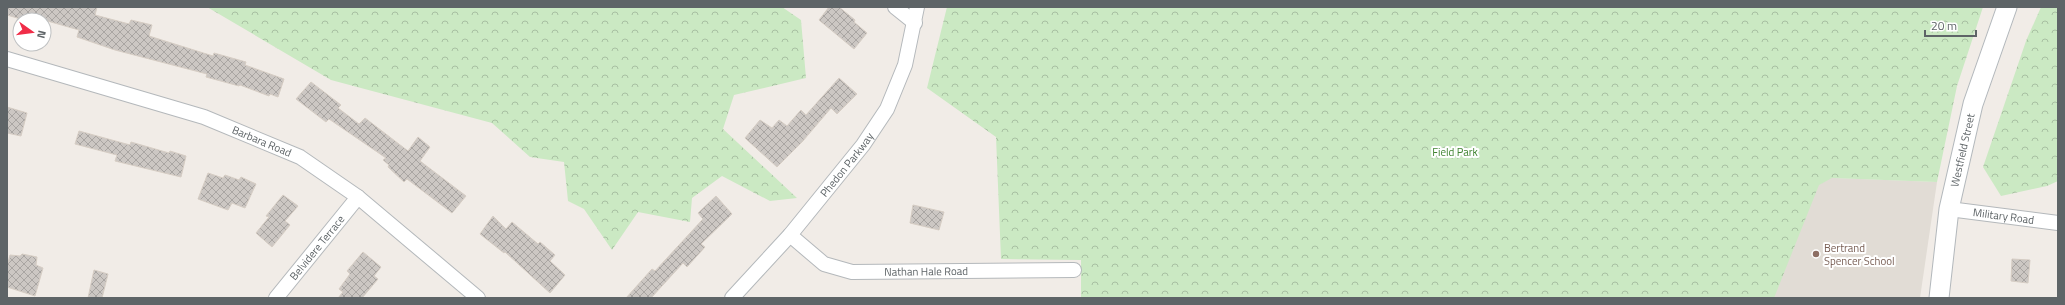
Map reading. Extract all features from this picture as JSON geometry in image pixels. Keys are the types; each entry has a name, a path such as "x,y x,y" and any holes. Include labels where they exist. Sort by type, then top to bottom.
{"main road":[{"name":"Westfield Street","path":"1939,298 1949,209 1973,104 2007,7"}],"street":[{"path":"895,7 915,22"},
{"name":"Phedon Parkway","path":"732,298 790,235 863,145 887,109 906,65 917,7"},
{"name":"Barbara Road","path":"7,59 204,117 300,157 358,197 478,298"},
{"name":"Belvidere Terrace","path":"276,298 358,197"},
{"name":"Military Road","path":"1949,209 2058,223"},
{"name":"Nathan Hale Road","path":"790,235 824,264 852,272 1074,270"}],"shaded area":[{"name":"Bertrand Spencer School","path":"1809,177 1937,182 1920,298 1649,298"}],"green space":[{"path":"207,7 782,7 801,20 806,78 734,95 723,129 797,198 770,201 722,176 692,198 690,222 638,212 612,250 584,209 568,201 564,162 530,157 492,123 331,80"},
{"name":"Field Park","path":"947,7 1983,7 1957,86 1937,182 1832,178 1819,185 1774,298 1081,298 1081,260 1001,259 996,137 927,88"},
{"path":"2041,7 2058,7 2058,181 2047,186 2001,196 1983,167 2026,41"}],"building":[{"path":"7,7 97,7 95,15 129,24 131,20 152,25 149,36 213,56 214,53 246,62 245,65 284,79 278,97 270,94 269,96 240,85 239,86 206,77 207,74 115,50 77,37 79,30 52,22 52,12 12,12 12,16 7,15"},
{"path":"829,7 839,7 855,20 854,22 867,33 854,49 819,20"},
{"path":"839,78 857,94 837,114 831,108 802,142 777,167 745,138 760,120 772,128 779,120 787,126 801,110 806,115"},
{"path":"311,82 341,105 338,108 359,124 365,118 408,151 418,137 430,147 420,161 466,196 452,213 407,179 404,182 388,167 389,165 383,160 386,158 329,119 326,122 296,99"},
{"path":"7,107 27,113 21,136 7,133"},
{"path":"79,131 130,145 131,142 169,153 170,151 186,156 181,177 115,161 117,155 75,144"},
{"path":"208,173 223,178 225,175 239,180 241,177 256,184 245,208 232,203 228,210 198,199"},
{"path":"283,195 298,206 285,221 290,225 272,247 256,233 269,217 266,216"},
{"path":"716,196 732,214 701,244 705,247 687,267 683,263 651,298 626,298 652,269 655,271 703,219 698,213"},
{"path":"913,205 944,212 939,230 910,223"},
{"path":"493,216 506,229 512,222 538,244 540,242 555,255 550,261 565,275 550,293 505,252 504,253 480,234"},
{"path":"363,252 381,267 374,276 378,279 362,298 338,298 343,292 339,289 350,274 347,271"},
{"path":"22,254 37,257 36,265 43,268 35,296 7,287 7,266 10,255 20,256"},
{"path":"2012,259 2030,260 2028,283 2011,281"},
{"path":"94,270 108,274 102,298 88,298"}],"place":[{"name":"Bertrand Spencer School","path":"1816,254"}]}
